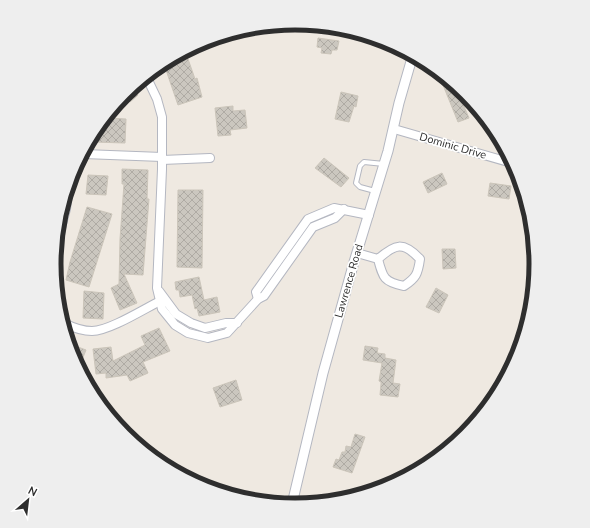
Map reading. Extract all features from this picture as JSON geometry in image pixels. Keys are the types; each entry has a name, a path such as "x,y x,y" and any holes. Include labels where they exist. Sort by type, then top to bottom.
{"street":[{"name":"Lawrence Road","path":"293,498 323,373 384,164 411,61"},
{"path":"149,82 157,99 162,117 157,288 162,308 174,325 188,333 208,338 227,333 258,298 256,292 308,219 334,208 368,215"},
{"name":"Dominic Drive","path":"394,128 505,161"},
{"path":"88,154 162,158 210,158"},
{"path":"400,246 411,250 420,259 418,269 413,280 404,286 391,283 382,274 378,259 388,251 400,246"},
{"path":"357,253 378,259"},
{"path":"157,288 176,314 191,323 205,328 226,323 237,323"},
{"path":"69,325 84,331 94,331 105,328 160,301"}],"lane":[{"path":"376,191 360,188 356,183 360,166 364,162 384,164"}],"building":[{"path":"318,38 339,41 337,50 332,50 331,54 321,53 322,48 317,47"},
{"path":"187,56 195,79 197,78 202,97 178,105 166,69"},
{"path":"445,84 449,88 462,100 469,118 458,122 443,85"},
{"path":"341,92 358,96 356,107 354,106 349,122 335,119"},
{"path":"136,93 138,95 130,102 129,100"},
{"path":"233,106 233,111 245,110 247,128 230,130 231,135 218,136 215,108"},
{"path":"112,118 126,119 125,143 95,142"},
{"path":"324,158 349,178 341,187 315,168"},
{"path":"122,169 148,170 147,199 149,199 143,275 124,274 137,303 120,310 111,288 119,284 120,239 124,184 122,184"},
{"path":"442,173 447,184 428,193 423,182"},
{"path":"88,175 108,176 106,195 86,194"},
{"path":"490,183 511,186 509,199 488,196"},
{"path":"178,190 203,190 202,268 177,267"},
{"path":"87,207 112,214 89,287 66,280"},
{"path":"442,249 455,249 456,268 443,269"},
{"path":"199,277 204,300 217,297 220,312 199,316 197,308 195,309 192,295 180,297 179,290 176,290 175,282"},
{"path":"436,288 448,295 439,313 426,307"},
{"path":"84,291 104,293 103,319 83,318"},
{"path":"159,328 170,351 143,362 148,373 130,381 127,375 106,378 106,373 96,374 93,349 111,347 113,361 145,345 141,336"},
{"path":"76,346 86,350 82,360"},
{"path":"365,346 378,348 377,353 385,354 385,358 396,360 393,383 400,384 398,397 380,395 381,382 379,381 382,363 363,360"},
{"path":"236,380 242,400 220,407 213,388"},
{"path":"355,434 365,437 352,473 333,467 336,459 339,460 342,452 345,452 346,446 351,447"}]}
